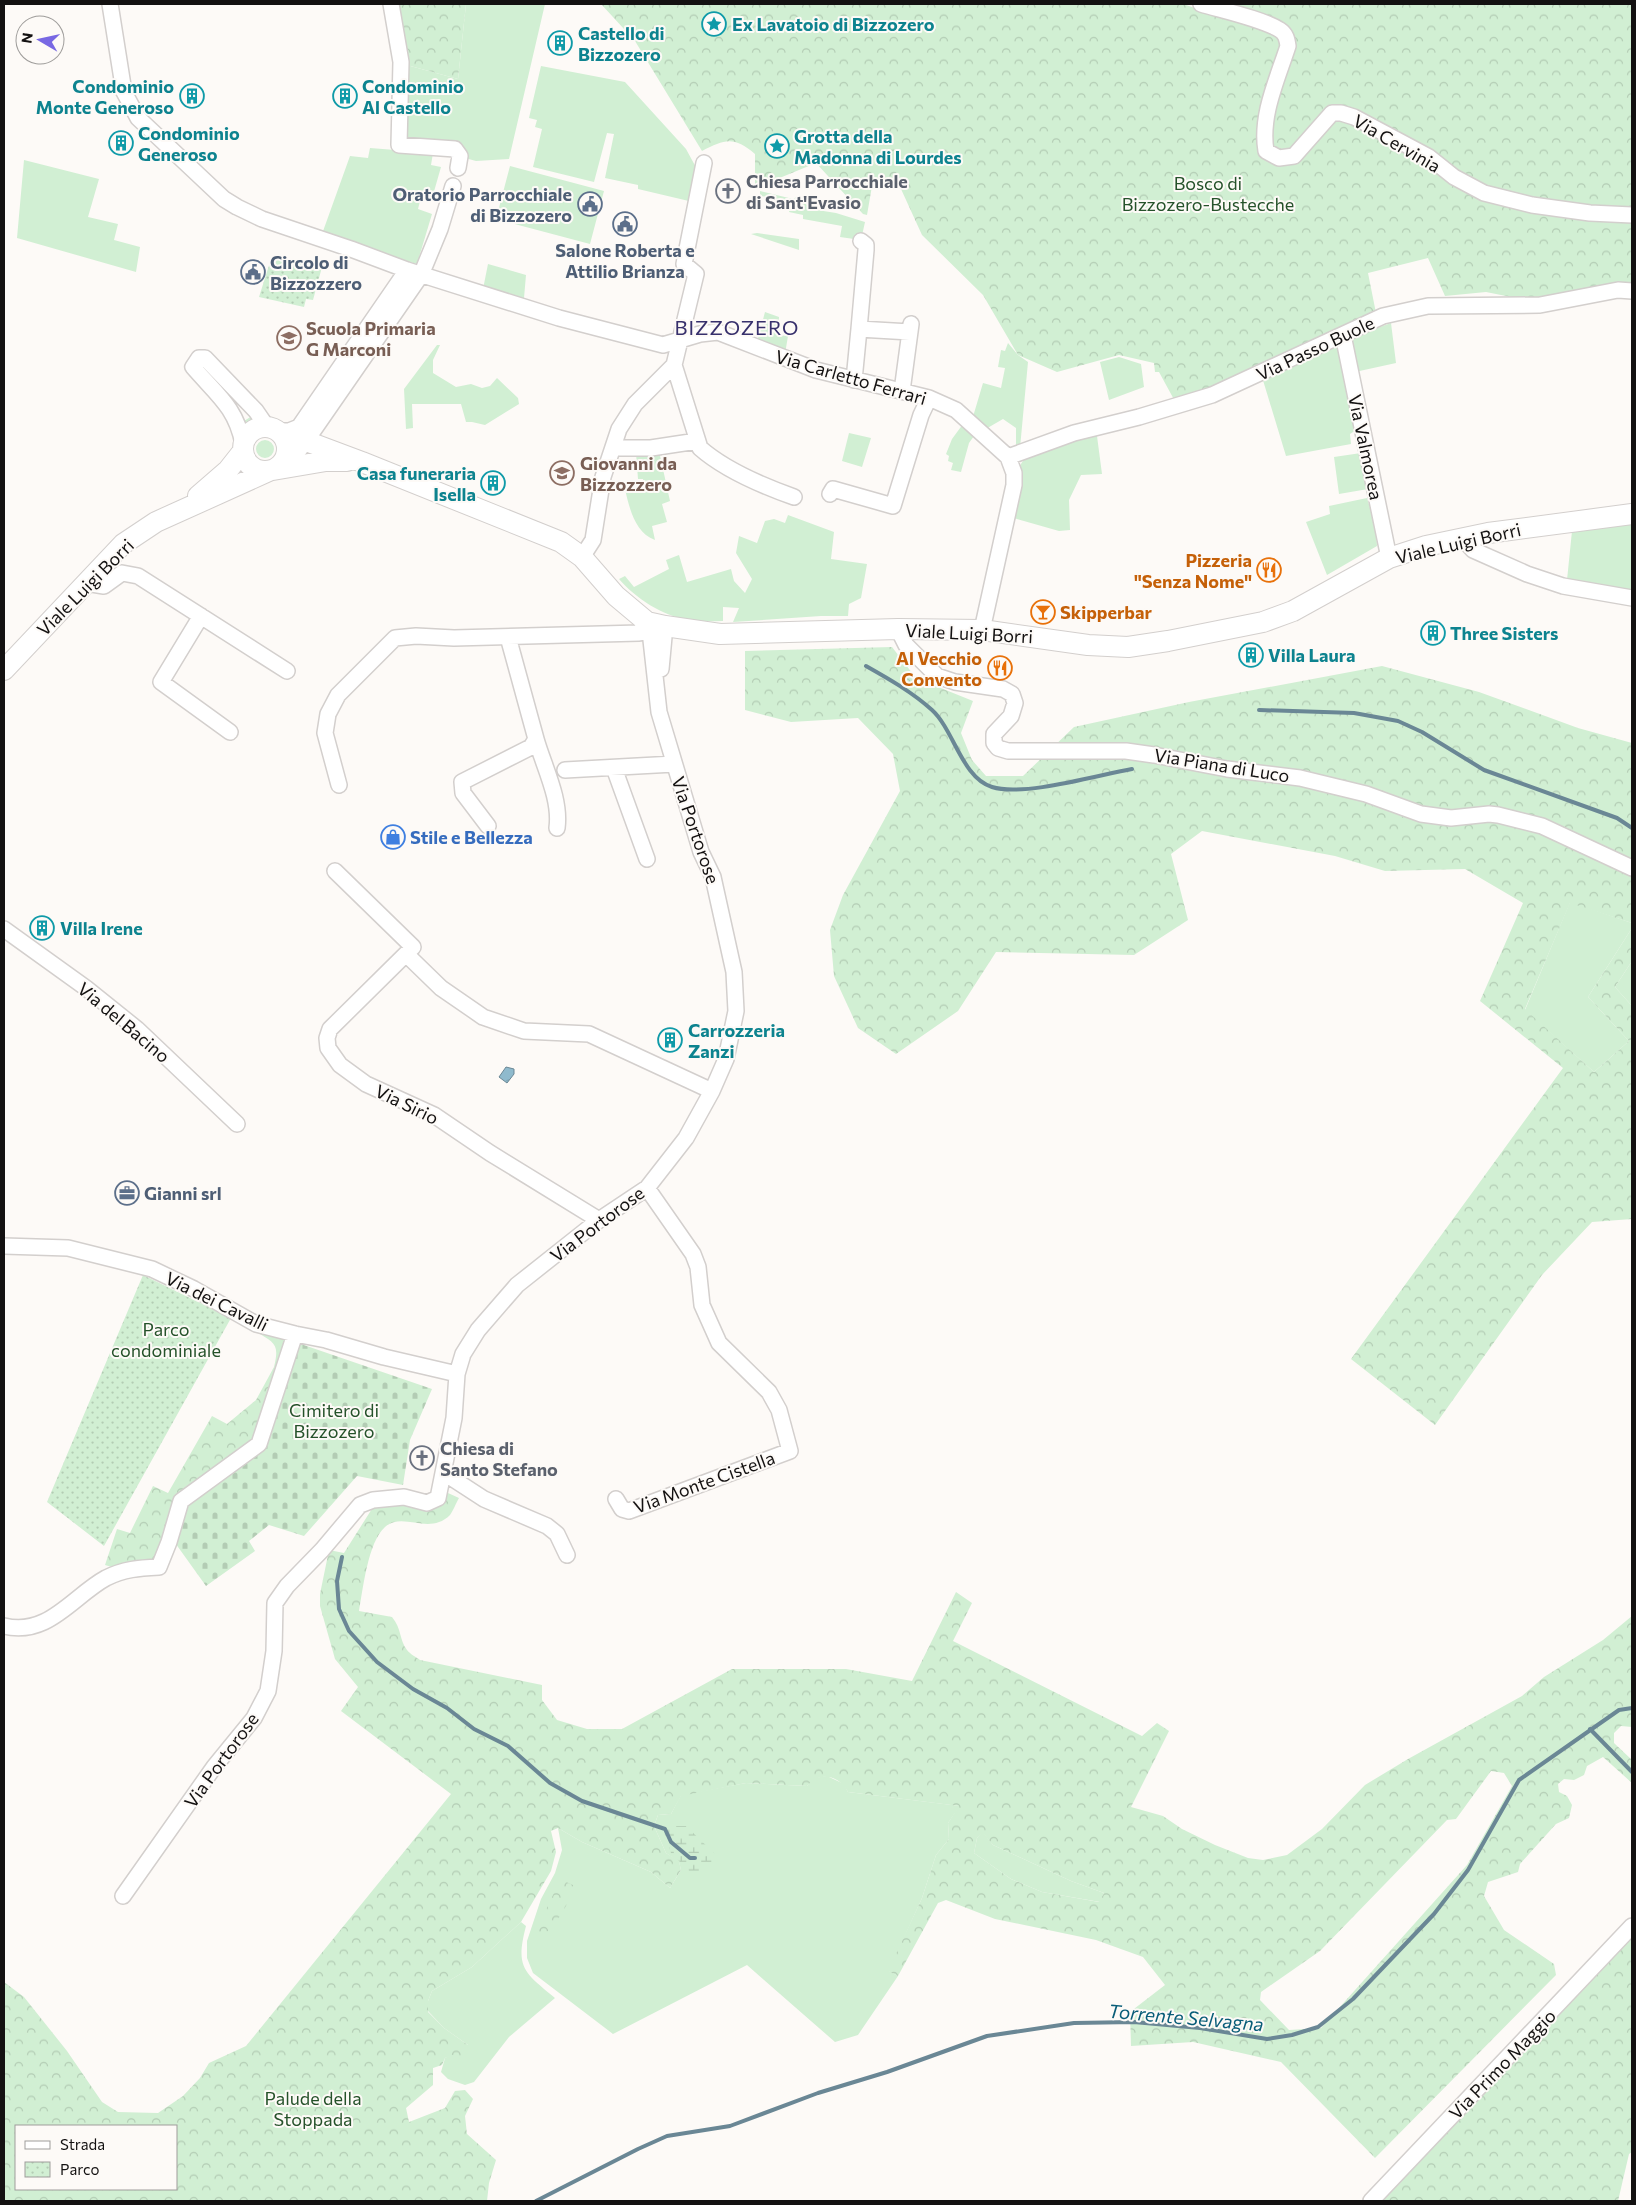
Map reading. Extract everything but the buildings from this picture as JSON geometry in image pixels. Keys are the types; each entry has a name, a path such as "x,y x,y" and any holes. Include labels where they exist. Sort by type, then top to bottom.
{"main road":[{"path":"252,431 275,431 286,443 287,453 275,468 261,471 248,464 243,447 252,431"},
{"name":"Viale Luigi Borri","path":"275,431 362,462 561,542 582,557 616,596 654,623 720,634 898,628 982,630 1088,645 1128,647 1263,622 1293,611 1388,558 1426,546 1540,525 1632,514"},
{"name":"Viale Luigi Borri","path":"174,513 205,491 228,470 243,447"},
{"name":"Viale Luigi Borri","path":"4,670 107,559 123,544 156,522 275,468 326,461 362,462"}],"street":[{"name":"Via Carletto Ferrari","path":"110,4 124,92 138,118 224,199 262,219 414,272 615,333 663,345 700,334 718,332 790,361 854,380 929,398 956,410 1008,456"},
{"path":"391,4 401,62 399,145 455,149 460,156 458,168"},
{"name":"Via Cervinia","path":"1201,4 1269,25 1280,30 1287,37 1288,46 1268,110 1263,135 1266,151 1279,158 1294,156 1332,113 1341,113 1354,117 1429,157 1454,177 1484,193 1532,205 1590,213 1632,215"},
{"path":"582,557 593,540 603,477 619,429 635,404 674,365 682,340 696,274 684,264 704,163"},
{"path":"275,468 295,455 306,441 414,272 440,228 454,186"},
{"path":"854,380 866,250 866,245 861,241"},
{"path":"243,447 239,424 227,404 193,366 199,358 205,358 275,431 289,431 299,427 414,272"},
{"name":"Via Passo Buole","path":"1008,456 1074,433 1138,418 1212,395 1383,316 1428,306 1540,306 1618,290 1632,291"},
{"path":"859,330 911,327 902,391"},
{"name":"Via Valmorea","path":"1343,335 1388,558"},
{"path":"674,365 700,448 710,457 776,491 794,497"},
{"path":"830,494 833,489 893,506 921,414 929,398"},
{"path":"614,448 651,448 697,441"},
{"path":"982,630 1014,485 1014,473 1008,456"},
{"path":"1462,538 1473,550 1536,577 1563,586 1632,598"},
{"path":"86,583 104,586 122,573 127,572 138,576 287,671"},
{"path":"201,616 160,682 230,732"},
{"path":"339,785 325,733 328,714 338,695 395,638 416,636 454,638 639,633 654,623"},
{"name":"Via Portorose","path":"123,1896 214,1767 254,1718 268,1691 274,1651 275,1603 287,1586 322,1550 360,1505 373,1500 404,1497 427,1503 438,1498 454,1418 457,1374 463,1354 478,1330 517,1285 599,1220 647,1188 686,1138 712,1091 726,1059 736,1012 734,972 713,877 701,852 659,712 654,623"},
{"name":"Via Piana di Luco","path":"898,628 906,645 936,676 955,682 1003,689 1012,694 1016,703 1011,716 994,734 994,743 998,748 1008,751 1110,751 1154,754 1227,769 1300,778 1366,794 1421,814 1451,818 1489,814 1498,815 1542,826 1632,868"},
{"path":"508,637 555,800 558,815 557,828"},
{"path":"488,826 463,793 462,782 531,747 536,739"},
{"name":"Via Portorose","path":"565,770 674,764"},
{"path":"614,768 648,859"},
{"path":"335,871 413,948 406,954 441,988 482,1017 524,1031 589,1034 712,1091"},
{"name":"Via del Bacino","path":"4,929 86,988 137,1029 237,1124"},
{"name":"Via Sirio","path":"406,954 330,1028 327,1038 328,1048 340,1065 366,1084 434,1115 490,1153 599,1220"},
{"name":"Via Monte Cistella","path":"616,1499 622,1509 629,1511 790,1451 779,1410 769,1392 719,1343 702,1305 698,1267 693,1254 647,1188"},
{"name":"Via dei Cavalli","path":"4,1246 68,1248 152,1269 194,1289 256,1324 457,1374"},
{"path":"4,1626 12,1628 32,1626 61,1614 104,1579 126,1569 159,1567 169,1542 181,1501 259,1444 295,1334"},
{"path":"444,1473 484,1499 548,1526 557,1534 567,1556"},
{"name":"Via Primo Maggio","path":"1371,2201 1632,1926"}],"green space":[{"path":"399,4 466,4 458,79 403,64 404,35"},
{"path":"466,4 545,4 509,159 476,161 402,141 403,64 458,79"},
{"name":"Bosco di Bizzozero-Bustecche","path":"601,4 1183,4 1213,14 1220,4 1632,4 1632,294 1536,302 1486,292 1445,296 1428,258 1368,273 1376,313 1177,405 1159,372 1155,372 1154,363 1119,355 1057,372 1018,355 983,295 922,235 901,189 872,186 867,215 863,214 816,163 758,187 755,186 755,154 748,148 729,141 702,151 635,41"},
{"path":"541,66 625,82 686,149 698,171 693,202 638,189 638,185 605,178 614,134 607,133 594,182 533,167 542,129 535,127 537,120 529,118"},
{"path":"370,148 433,153 431,165 441,167 433,195 422,193 418,209 432,214 417,264 377,253 322,234 350,156 368,158"},
{"path":"24,160 99,179 88,217 118,224 114,240 140,247 136,272 17,238"},
{"path":"510,166 604,191 590,244 496,219"},
{"path":"760,191 793,199 798,196 811,209 836,213 865,222 861,240 840,237 842,226 803,219 803,215 789,212 790,208 767,203 768,197 760,196"},
{"path":"757,233 799,239 799,250 751,234"},
{"path":"272,256 322,267 313,300 306,299 304,307 259,297"},
{"path":"488,264 526,275 524,298 518,302 483,289"},
{"path":"765,312 779,317 778,335 788,336 785,354 757,342"},
{"path":"1391,323 1396,363 1355,372 1350,338"},
{"path":"1008,343 1018,355 1028,362 1020,448 1016,447 1016,428 1003,419 984,430 972,420 983,383 1001,388 1005,368 998,367 1001,350 1005,351"},
{"path":"437,345 440,345 433,360 433,373 456,387 471,384 482,388 490,386 497,378 518,398 519,404 485,425 466,422 461,404 412,404 413,428 406,429 404,389"},
{"path":"1337,345 1341,347 1348,383 1345,384 1347,397 1352,399 1356,430 1350,434 1351,444 1286,456 1262,377"},
{"path":"1119,357 1141,364 1144,387 1109,400 1100,362"},
{"path":"252,416 257,425 247,431 244,421"},
{"path":"963,424 974,436 969,443 961,472 951,470 953,463 948,461 949,456 946,454 952,439"},
{"path":"849,433 871,438 862,467 842,461"},
{"path":"1097,436 1102,474 1081,475 1069,500 1070,530 1059,531 1010,517 1016,479 1023,461 1029,456 1047,448"},
{"path":"265,440 271,443 274,449 271,455 265,458 259,455 256,449 259,443"},
{"path":"659,451 670,501 662,504 667,522 652,526 655,540 648,537 638,526 631,511 625,489 644,486 643,479 638,479 636,453"},
{"path":"1361,453 1368,489 1339,494 1334,457"},
{"path":"1367,498 1376,528 1377,546 1327,575 1306,522 1330,514 1329,506"},
{"path":"788,515 834,532 831,559 867,564 861,598 849,604 848,616 733,622 739,608 723,607 723,621 688,620 669,615 650,605 633,593 619,579 625,576 634,587 669,569 666,560 679,555 687,582 731,569 734,581 745,593 752,579 736,553 739,536 757,543 765,521 774,519 785,523"},
{"path":"1632,522 1632,590 1567,580 1572,531"},
{"path":"892,647 916,678 973,701 961,733 972,760 986,776 1023,776 1074,727 1189,702 1382,666 1479,692 1578,728 1632,743 1632,923 1570,903 1525,1009 1594,1072 1629,1041 1588,997 1632,928 1632,961 1615,987 1632,1006 1632,1219 1592,1222 1542,1275 1435,1425 1351,1359 1563,1068 1480,1001 1523,903 1465,869 1385,871 1335,856 1202,831 1171,854 1188,920 1134,955 996,952 958,1011 896,1054 858,1028 834,976 830,930 843,895 900,791 893,754 858,718 791,722 745,710 745,651"},
{"path":"1570,902 1632,923 1632,928 1588,997 1629,1041 1594,1072 1525,1010"},
{"path":"1632,961 1632,1006 1615,987"},
{"name":"Parco condominiale","path":"143,1275 231,1318 104,1546 47,1502"},
{"path":"257,1328 287,1340 281,1369 274,1367 276,1348 274,1344 255,1331"},
{"name":"Cimitero di Bizzozero","path":"295,1342 432,1389 410,1440 403,1485 357,1476 304,1536 269,1525 249,1541 255,1551 206,1586 173,1540 184,1503 250,1455"},
{"path":"274,1367 281,1369 256,1442 153,1564 115,1568 105,1565 117,1529 130,1533 153,1486 168,1493 212,1416 227,1424 256,1400"},
{"name":"Palude della Stoppada","path":"448,1493 459,1498 450,1515 442,1521 425,1524 400,1521 385,1527 374,1543 370,1554 359,1611 392,1617 404,1646 420,1660 542,1685 542,1700 557,1720 587,1729 622,1729 732,1669 846,1669 912,1681 956,1592 972,1603 953,1641 1142,1736 1157,1723 1169,1731 1131,1807 1163,1816 1182,1829 1215,1845 1248,1858 1263,1860 1287,1855 1322,1829 1365,1785 1522,1696 1544,1677 1603,1640 1632,1616 1632,1727 1621,1726 1614,1733 1614,1743 1632,1760 1632,1783 1603,1757 1587,1766 1584,1775 1574,1780 1564,1779 1558,1784 1559,1792 1567,1796 1572,1805 1569,1818 1556,1824 1520,1864 1518,1872 1488,1882 1484,1896 1504,1930 1554,1964 1556,1975 1375,2158 1281,2062 1193,2042 1131,2046 1130,2012 1165,1985 1143,1957 1096,1940 995,1919 946,1900 938,1903 898,1976 888,1971 922,1898 936,1855 949,1839 948,1823 959,1806 848,1792 844,1786 834,1779 823,1777 817,1778 807,1786 746,1783 681,1796 671,1814 658,1815 654,1826 666,1853 679,1861 681,1870 670,1888 651,1872 582,1842 558,1828 551,1831 556,1852 551,1871 521,1922 472,1967 432,1991 428,2001 428,2012 444,2028 468,2045 471,2052 468,2058 459,2059 453,2055 445,2058 442,2065 433,2068 433,2085 406,2108 409,2122 445,2108 455,2091 465,2090 473,2099 465,2116 467,2134 496,2160 489,2183 487,2201 4,2201 4,1982 24,1997 67,2051 102,2102 118,2112 158,2113 183,2096 200,2078 209,2063 246,2046 451,1794 341,1711 358,1687 335,1659 320,1606 320,1594 329,1550 344,1553 375,1504 441,1504","holes":["1491,1771 1504,1773 1512,1786 1467,1865 1321,2028 1289,2030 1260,2000 1261,1992 1320,1951 1447,1820 1456,1819","983,1833 993,1845 1071,1881 1104,1893 1099,1902 1042,1892 1011,1879 974,1853 977,1838"]},
{"path":"827,1776 844,1784 848,1792 960,1806 948,1823 949,1839 936,1855 922,1898 889,1971 898,1976 858,2035 835,2042 747,1965 613,2034 533,1973 527,1958 527,1941 541,1899 555,1873 562,1850 558,1828 582,1842 651,1872 670,1888 681,1870 679,1862 666,1853 654,1826 658,1815 671,1814 681,1795 746,1783 807,1786 813,1778"},
{"path":"662,1826 686,1826 716,1855 712,1872 692,1874 671,1853"},
{"path":"983,1832 993,1845 1071,1881 1104,1893 1100,1902 1042,1892 1011,1879 974,1853 977,1838"},
{"path":"564,1881 573,1885 570,1898 552,1927 542,1935 539,1933 538,1927 559,1882"},
{"path":"521,1922 526,1926 522,1951 522,1960 525,1968 536,1982 555,1998 509,2037 474,2082 465,2085 448,2079 441,2072 445,2058 468,2045 444,2028 428,2011 428,2001 432,1991 472,1967"},
{"path":"1632,1934 1632,2152 1629,2154 1618,2201 1381,2201"}],"water":[{"path":"506,1067 514,1069 514,1074 507,1083 499,1077"}],"waterway":[{"path":"866,666 892,681 932,710 940,719 973,774 982,782 992,787 1006,789 1041,787 1132,769"},
{"path":"1259,710 1354,713 1398,721 1422,732 1484,770 1617,818 1632,828"},
{"path":"342,1557 337,1581 339,1609 349,1631 377,1662 413,1689 447,1708 474,1729 508,1746 550,1783 582,1801 665,1829 671,1842 690,1858 695,1858"},
{"name":"Torrente Selvagna","path":"536,2201 667,2136 730,2126 818,2093 887,2072 987,2036 1074,2023 1134,2022 1200,2028 1267,2039 1292,2035 1318,2027 1353,1999 1434,1914 1468,1870 1519,1780 1619,1710 1632,1708"},
{"path":"1590,1729 1632,1772"}],"place":[{"name":"Ex Lavatoio di Bizzozero","path":"714,24"},
{"name":"Castello di Bizzozero","path":"560,43"},
{"name":"Condominio Monte Generoso","path":"192,96"},
{"name":"Condominio Al Castello","path":"345,96"},
{"name":"Condominio Generoso","path":"121,143"},
{"name":"Grotta della Madonna di Lourdes","path":"777,146"},
{"name":"Chiesa Parrocchiale di Sant'Evasio","path":"728,191"},
{"name":"Oratorio Parrocchiale di Bizzozero","path":"590,204"},
{"name":"Salone Roberta e Attilio Brianza","path":"625,224"},
{"name":"Circolo di Bizzozzero","path":"253,272"},
{"name":"Scuola Primaria G Marconi","path":"289,338"},
{"name":"Giovanni da Bizzozzero","path":"562,473"},
{"name":"Casa funeraria Isella","path":"493,483"},
{"name":"Pizzeria \"Senza Nome\"","path":"1269,570"},
{"name":"Skipperbar","path":"1043,612"},
{"name":"Three Sisters","path":"1433,633"},
{"name":"Villa Laura","path":"1251,655"},
{"name":"Al Vecchio Convento","path":"1000,668"},
{"name":"Stile e Bellezza","path":"393,837"},
{"name":"Villa Irene","path":"42,928"},
{"name":"Carrozzeria Zanzi","path":"670,1040"},
{"name":"Gianni srl","path":"127,1193"},
{"name":"Chiesa di Santo Stefano","path":"422,1458"}],"district":[{"name":"BIZZOZERO","path":"737,327"}]}
